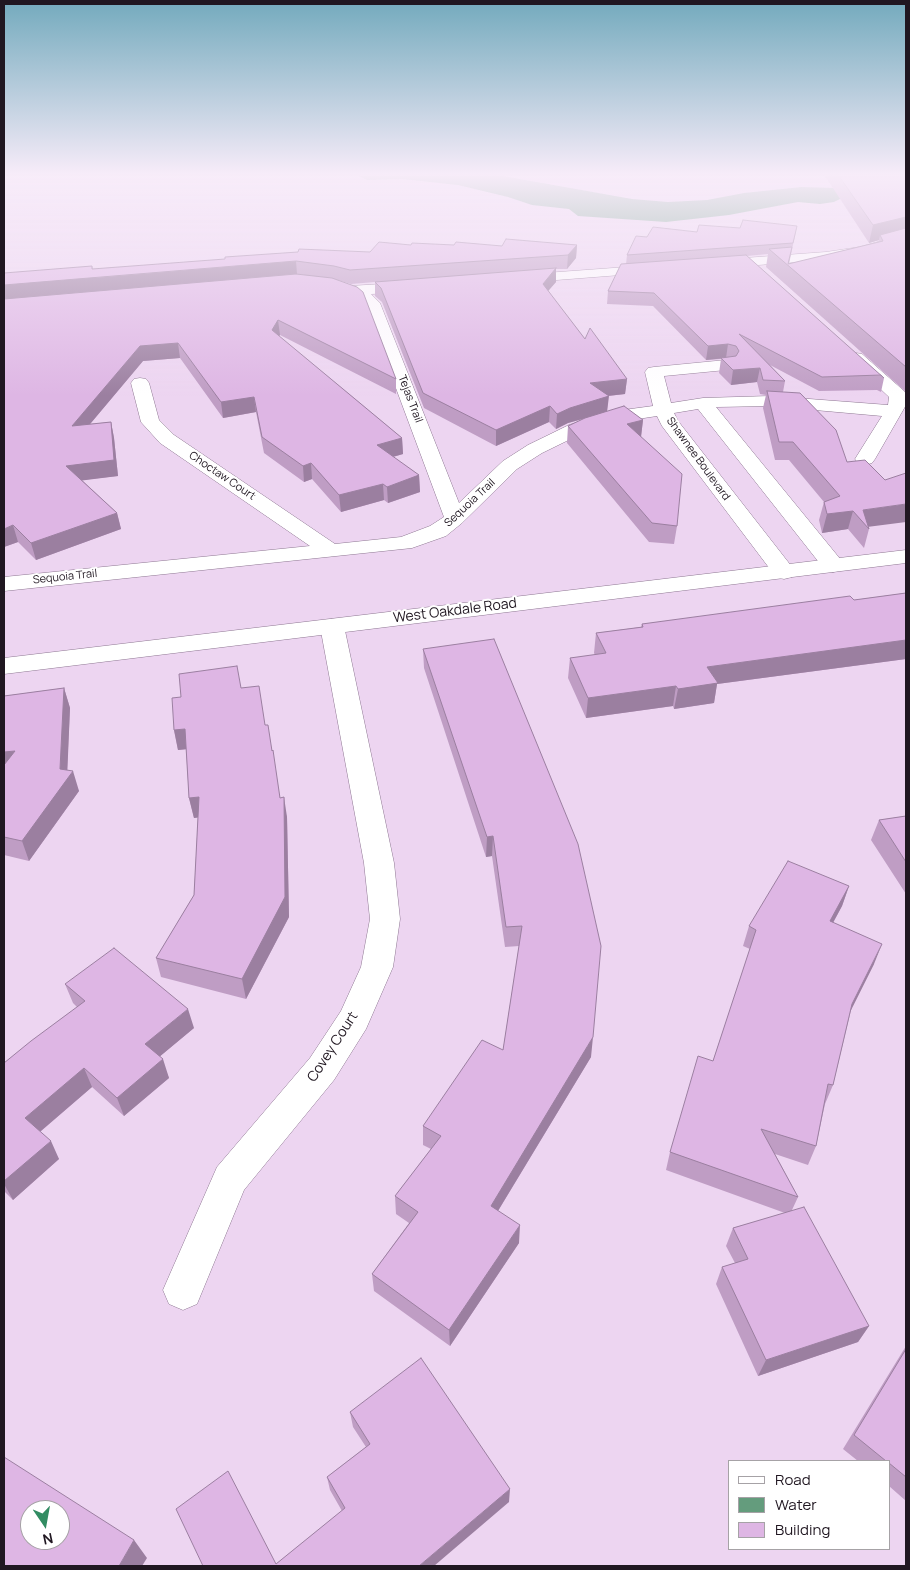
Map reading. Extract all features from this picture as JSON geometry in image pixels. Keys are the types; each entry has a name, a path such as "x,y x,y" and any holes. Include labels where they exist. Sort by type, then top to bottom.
{"street":[{"path":"701,266 826,256 866,249"},
{"path":"749,262 764,275"},
{"path":"507,280 672,268"},
{"path":"306,282 335,286 350,291 428,286"},
{"name":"Tejas Trail","path":"350,291 364,296 372,303 456,519"},
{"path":"846,349 899,400 865,459"},
{"name":"Shawnee Boulevard","path":"726,365 654,372 663,409 669,422 784,572"},
{"name":"Choctaw Court","path":"140,383 150,422 167,439 330,550"},
{"name":"Sequoia Trail","path":"4,584 404,543 438,531 456,519 510,465 535,449 576,430 616,416 703,403 770,401 851,409 899,400"},
{"path":"703,403 834,565"},
{"name":"West Oakdale Road","path":"4,666 906,556"},
{"name":"Covey Court","path":"183,1290 230,1179 322,1068 354,1019 377,967 386,919 380,863 332,626"}],"building":[{"path":"299,249 370,252 372,249 573,249 568,255 350,270 296,261 4,285 4,273 92,266 92,269 225,259 225,257 298,252"},
{"path":"630,249 706,249 627,255"},
{"path":"769,249 791,249 788,264 849,249 906,249 906,367"},
{"path":"746,255 881,375 822,377 739,334 785,381 763,380 760,368 733,370 721,358 736,356 739,351 736,346 728,344 708,346 654,293 608,291 621,264"},
{"path":"556,268 543,284 585,339 590,328 627,379 590,383 609,396 557,414 550,406 496,430 423,393 381,288 375,282"},
{"path":"296,274 332,278 357,287 363,292 396,379 278,320 272,330 402,438 377,445 419,475 387,487 383,484 339,495 311,463 303,466 262,437 254,397 221,402 178,343 140,346 72,426 111,422 114,460 66,466 117,513 31,543 13,525 4,529 4,299"},
{"path":"767,391 800,393 836,430 847,462 865,460 885,480 906,473 906,504 863,510 869,529 853,511 827,514 824,502 840,496 793,442 779,442"},
{"path":"624,406 643,420 627,424 682,474 677,526 652,523 568,426 585,418"},
{"path":"906,593 906,640 707,667 718,683 678,689 676,686 588,698 570,658 606,653 596,633 643,627 642,624 850,596 854,600"},
{"path":"494,639 578,844 601,946 593,1037 491,1206 520,1225 449,1330 372,1274 418,1212 395,1196 441,1136 423,1126 482,1040 503,1050 522,926 506,927 493,836 487,837 423,649"},
{"path":"237,666 241,688 259,686 265,725 268,725 273,750 280,798 284,797 285,897 242,979 156,958 194,895 199,797 189,798 185,729 174,730 172,698 181,697 179,674"},
{"path":"64,688 60,769 73,771 22,841 4,837 4,765 15,751 4,752 4,696"},
{"path":"906,816 906,862 879,820"},
{"path":"788,861 849,886 830,921 882,944 852,1004 833,1085 828,1084 816,1146 761,1129 798,1197 670,1152 698,1056 713,1061 756,930 749,926"},
{"path":"114,948 188,1009 145,1044 163,1059 117,1098 84,1068 25,1118 51,1141 4,1181 4,1063 85,1001 65,984"},
{"path":"804,1207 869,1326 766,1360 722,1267 748,1259 733,1228"},
{"path":"906,1349 906,1477 890,1464 890,1460 885,1460 854,1435"},
{"path":"421,1358 510,1489 419,1566 203,1566 176,1509 228,1471 276,1564 345,1508 327,1477 370,1444 350,1412"},
{"path":"4,1457 134,1540 119,1566 4,1566"}]}
